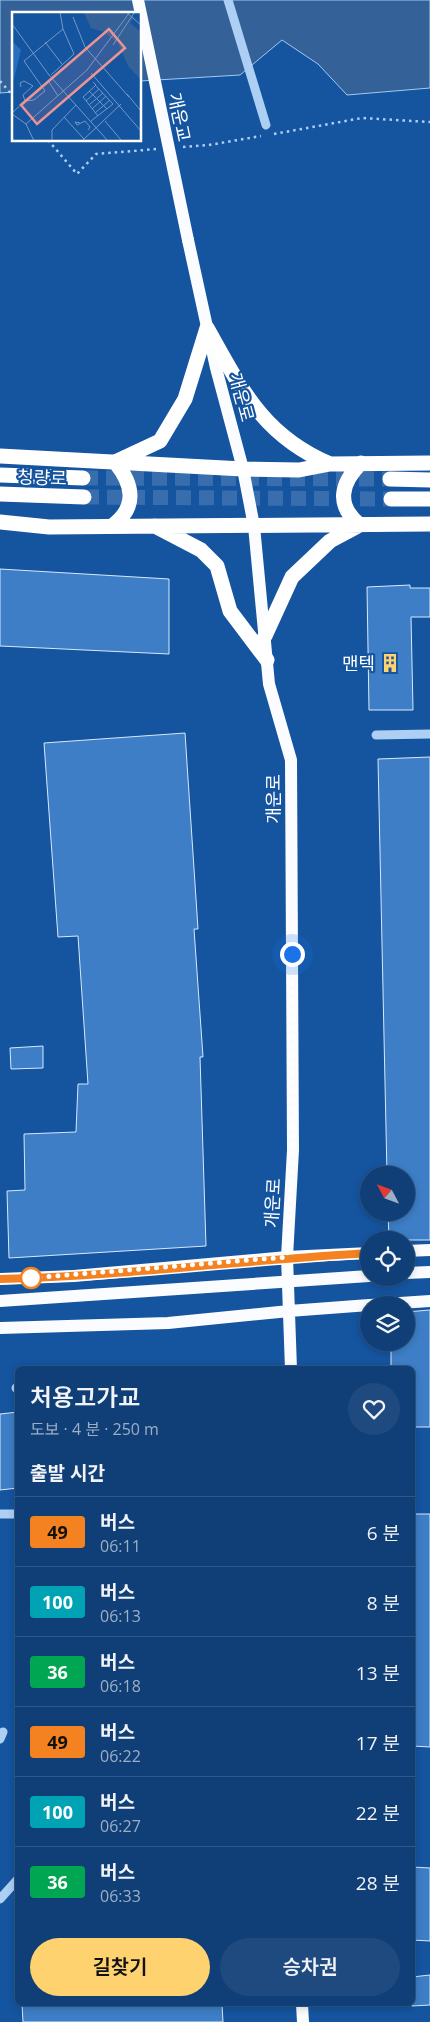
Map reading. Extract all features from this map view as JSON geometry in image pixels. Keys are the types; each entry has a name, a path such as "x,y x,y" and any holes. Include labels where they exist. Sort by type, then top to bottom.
{"highway":[{"path":"115,462 160,441 185,399 206,328"},
{"path":"206,328 244,392 276,431 308,454 330,464"},
{"path":"0,456 243,469 299,470 330,464 430,463"},
{"path":"112,526 121,519 131,495 124,473 115,462"},
{"path":"360,525 350,518 344,507 343,496 351,473 361,463"},
{"name":"청량로","path":"0,474 83,478"},
{"path":"390,479 430,480"},
{"name":"청량로","path":"0,494 84,497"},
{"path":"391,499 430,499"},
{"path":"0,522 49,527 430,524"},
{"path":"154,525 201,550 217,566 230,611 267,660"},
{"path":"264,636 292,577 330,541 360,525"}],"main road":[{"name":"개운교","path":"141,14 188,240"},
{"name":"개운로","path":"188,240 206,328 243,469 254,526 269,684 290,760 293,1150 287,1257 291,1366"},
{"path":"415,1251 430,1250"},
{"path":"0,1279 74,1276 287,1257 360,1253"},
{"path":"415,1273 430,1272"},
{"path":"0,1301 360,1277"},
{"path":"415,1302 430,1301"},
{"path":"0,1328 168,1323 360,1306"},
{"path":"302,2006 303,2022"}],"street":[{"path":"228,0 266,126"},
{"path":"376,735 430,734"},
{"path":"0,1514 15,1514"},
{"path":"0,1899 15,1882"}],"path":[{"path":"0,80 12,95"},
{"path":"181,148 209,146 362,118 430,122"},
{"path":"49,141 77,174 96,154 162,149"}],"water":[{"path":"0,0 430,0 430,88 347,95 318,64 282,40 240,75 141,81 141,12 12,12 12,92 0,93"}],"building":[{"path":"0,569 169,579 169,654 0,646"},
{"name":"맨텍","path":"410,585 410,588 430,588 430,617 411,617 413,710 369,710 367,587"},
{"path":"185,733 198,929 194,929 203,1057 200,1057 206,1246 9,1258 7,1191 25,1190 24,1134 76,1132 78,1084 88,1084 78,936 58,937 44,743"},
{"path":"430,757 430,1240 415,1240 415,1231 389,1231 388,1221 415,1221 415,1166 387,1166 378,759"},
{"path":"43,1046 43,1068 11,1069 10,1048"},
{"path":"430,1310 430,1427 415,1427 415,1366 391,1366 391,1351 415,1351 415,1311"},
{"path":"15,1412 15,1488 0,1490 0,1414"},
{"path":"415,1514 430,1514 430,1747 415,1746"},
{"path":"415,1867 430,1868 430,1941 415,1940"},
{"path":"430,1975 430,2005 415,2006 415,1977"},
{"path":"22,2006 222,2006 223,2022 23,2022"}],"tunnel":[{"path":"83,478 390,479"},
{"path":"84,497 391,499"}],"bus line":[{"name":"49","path":"0,1279 74,1276 287,1257 360,1253"}],"place":[{"name":"맨텍","path":"390,663"}],"route":[{"path":"31,1278 74,1276 287,1257 293,1150 292,954"}]}
